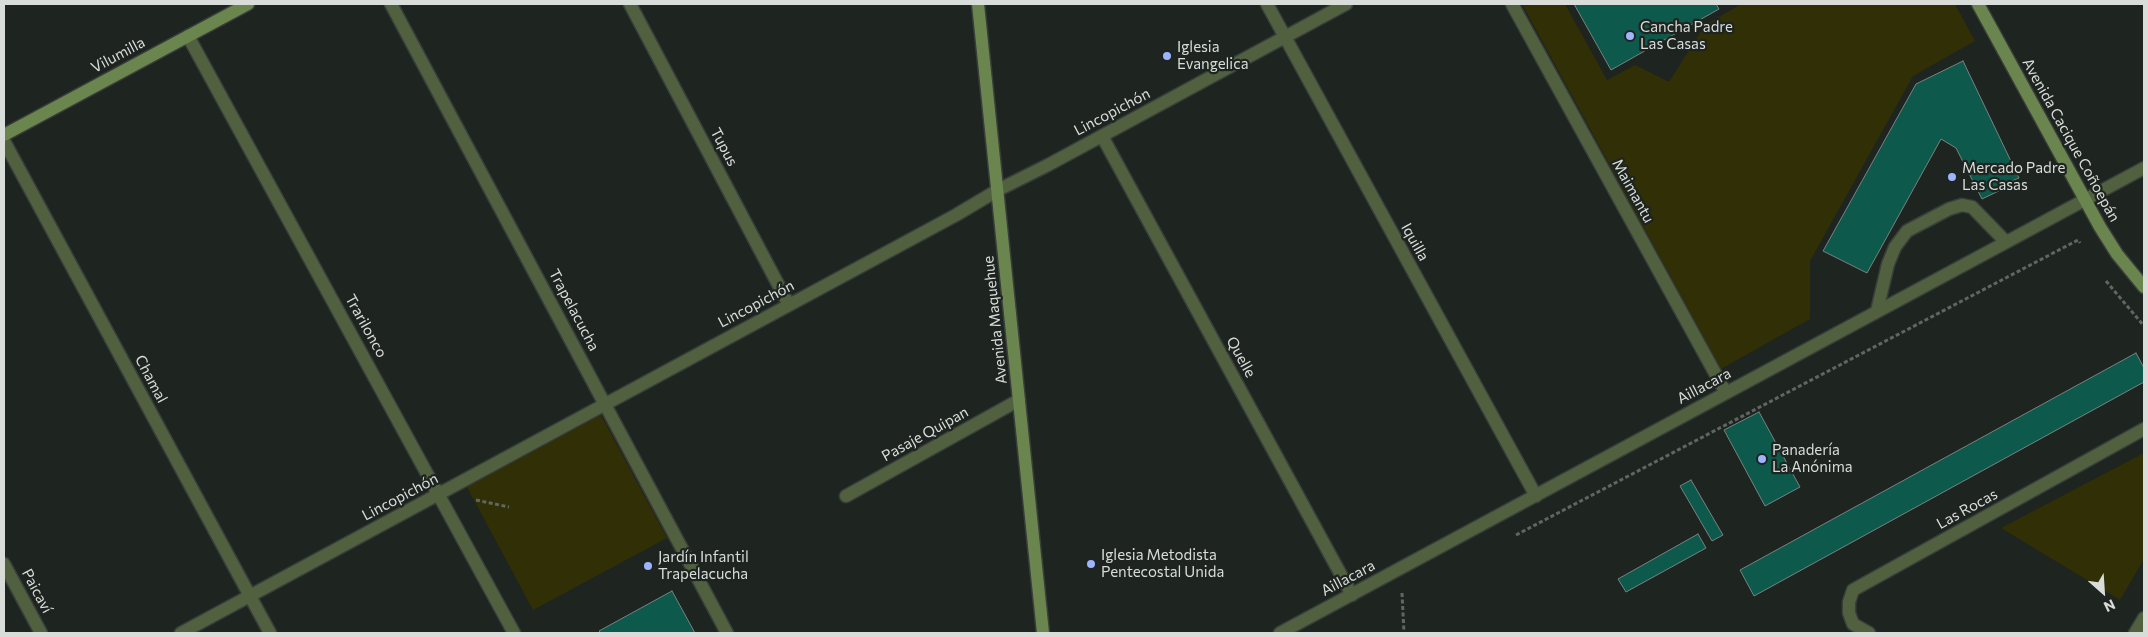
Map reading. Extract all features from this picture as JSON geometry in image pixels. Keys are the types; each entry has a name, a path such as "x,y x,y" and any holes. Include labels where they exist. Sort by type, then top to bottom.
{"main road":[{"name":"Vilumilla","path":"4,135 248,4"},
{"name":"Avenida Maquehue","path":"978,4 1043,633"},
{"name":"Avenida Cacique Coñoepán","path":"1978,4 2085,200 2117,254 2144,287"}],"street":[{"name":"Trapelacucha","path":"391,4 727,633"},
{"name":"Tupus","path":"630,4 789,305"},
{"name":"Iquilla","path":"1267,4 1536,496"},
{"name":"Lincopichón","path":"181,633 956,215 998,190 1346,4"},
{"name":"Maimantu","path":"1512,4 1726,393"},
{"name":"Trarilonco","path":"188,36 514,633"},
{"name":"Quelle","path":"1102,136 1352,594"},
{"name":"Chamal","path":"4,141 270,633"},
{"name":"Aillacara","path":"1280,633 2144,168"},
{"path":"1878,311 1888,264 1895,247 1907,231 1949,209 1962,205 1972,207 2006,242"},
{"name":"Pasaje Quipan","path":"846,496 1019,400"},
{"name":"Las Rocas","path":"1869,633 1853,624 1849,613 1849,602 1853,590 2144,429"},
{"name":"Paicaví","path":"4,564 41,633"},
{"path":"2136,633 2144,618"}],"path":[{"path":"1508,540 2078,240 2084,248"},
{"path":"2100,273 2144,326"},
{"path":"1402,568 1404,633"},
{"path":"1394,599 1411,590"}],"shaded area":[{"path":"1522,4 1565,4 1607,80 1635,65 1669,82 1705,25 1738,6 1737,4 1955,4 1975,41 1913,76 1810,261 1810,319 1721,369"},
{"path":"601,415 667,538 533,610 467,487"},
{"path":"2144,453 2144,559 2120,600 2001,528"}],"building":[{"name":"Cancha Padre Las Casas","path":"1574,4 1716,4 1719,9 1611,70"},
{"path":"1963,61 2019,178 2005,184 2007,187 1982,199 1956,148 1941,139 1867,273 1823,251 1916,84"},
{"path":"2136,353 2144,368 2144,382 1754,596 1740,570"},
{"name":"Panadería La Anónima","path":"1759,412 1800,487 1765,506 1724,430"},
{"path":"1691,480 1723,535 1712,541 1680,486"},
{"path":"1698,534 1706,548 1626,592 1618,579"},
{"path":"672,591 695,633 601,633 599,631"}],"place":[{"name":"Cancha Padre Las Casas","path":"1630,36"},
{"name":"Iglesia Evangelica","path":"1167,56"},
{"name":"Mercado Padre Las Casas","path":"1952,177"},
{"name":"Panadería La Anónima","path":"1762,459"},
{"name":"Iglesia Metodista Pentecostal Unida","path":"1091,564"},
{"name":"Jardín Infantil Trapelacucha","path":"648,566"}]}
